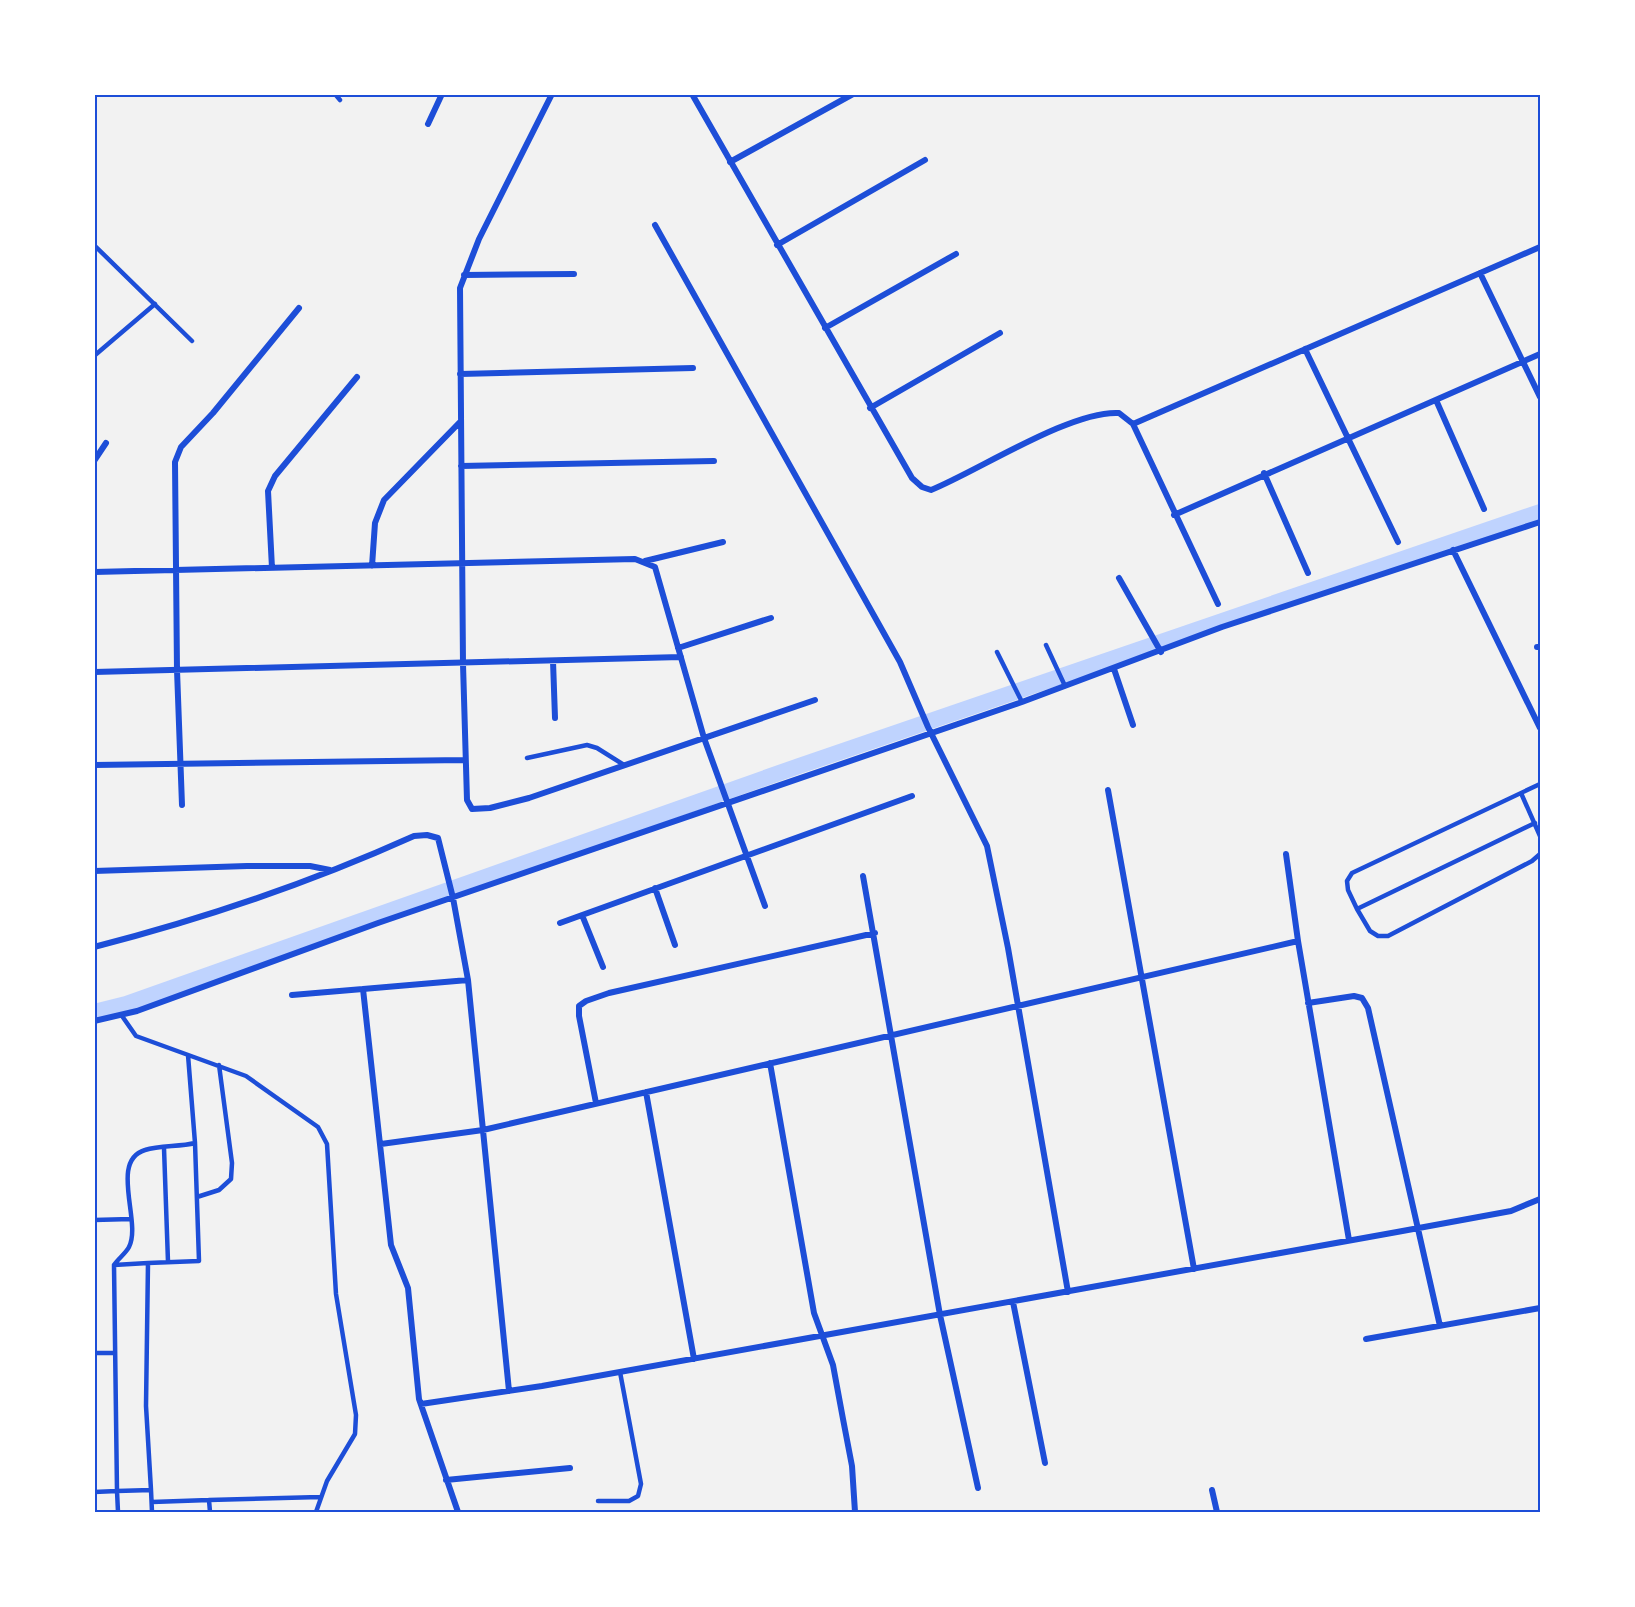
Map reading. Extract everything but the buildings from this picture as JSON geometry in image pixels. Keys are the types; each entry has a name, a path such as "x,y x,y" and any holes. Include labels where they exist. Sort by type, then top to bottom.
{"street":[{"path":"428,124 442,94"},
{"path":"552,94 479,239 460,288 464,760 467,800 472,808 490,808 529,798 815,700"},
{"path":"692,94 912,478 922,487 931,490 1056,431 1095,416 1119,413 1132,424 1218,604"},
{"path":"730,162 853,94"},
{"path":"777,245 925,160"},
{"path":"655,225 900,662 930,730 987,846 1018,1005 1068,1292"},
{"path":"1132,424 1540,246"},
{"path":"825,328 956,254"},
{"path":"1480,273 1540,397"},
{"path":"464,275 574,274"},
{"path":"182,805 177,670 175,462 181,447 213,413 299,308"},
{"path":"870,408 1000,333"},
{"path":"1305,349 1349,436 1398,542"},
{"path":"1174,515 1264,473 1540,354"},
{"path":"460,374 693,368"},
{"path":"272,568 268,491 275,476 357,376"},
{"path":"1436,400 1484,509"},
{"path":"372,566 375,523 384,500 460,422"},
{"path":"94,461 106,443"},
{"path":"461,466 714,460"},
{"path":"1264,473 1308,573"},
{"path":"94,1021 122,1016 453,894 726,802 1063,683 1114,669 1159,649 1222,627 1540,522"},
{"path":"94,572 645,561 723,542"},
{"path":"1453,550 1540,728"},
{"path":"645,561 655,567 704,738 765,906"},
{"path":"1119,578 1159,649"},
{"path":"678,648 771,618"},
{"path":"94,672 681,657"},
{"path":"553,661 555,718"},
{"path":"1114,669 1133,725"},
{"path":"94,765 464,760"},
{"path":"1108,790 1194,1269"},
{"path":"560,923 912,796"},
{"path":"94,947 167,927 330,870 414,836 427,835 438,838 453,894 468,980 509,1391"},
{"path":"1286,854 1308,1004 1349,1240"},
{"path":"94,871 247,866 310,866 330,870"},
{"path":"863,876 875,933 940,1315 978,1488"},
{"path":"655,888 675,945"},
{"path":"582,915 603,967"},
{"path":"596,1103 579,1016 579,1006 586,1000 620,990 875,933"},
{"path":"381,1144 483,1130 1298,941"},
{"path":"292,995 468,980"},
{"path":"363,990 389,1236 408,1288 414,1371 421,1404 458,1512"},
{"path":"1308,1004 1354,996 1362,998 1368,1008 1440,1326"},
{"path":"770,1063 814,1313 833,1365 852,1466 855,1512"},
{"path":"646,1092 694,1359"},
{"path":"421,1404 694,1359 1511,1211 1540,1199"},
{"path":"1013,1302 1045,1463"},
{"path":"1366,1339 1540,1308"},
{"path":"446,1479 570,1468"},
{"path":"1212,1490 1217,1512"}],"lane":[{"path":"335,94 340,100"},
{"path":"94,245 192,341"},
{"path":"94,356 155,304"},
{"path":"1046,645 1063,683"},
{"path":"997,652 1021,699"},
{"path":"527,758 587,745 597,748 624,765"},
{"path":"1540,786 1352,873 1347,881 1348,890 1370,931 1378,936 1388,936 1532,861 1540,854"},
{"path":"1521,793 1540,836"},
{"path":"1357,909 1535,823"},
{"path":"122,1016 136,1036 246,1076 318,1127 327,1144 336,1294 356,1415 355,1434 327,1481 316,1512"},
{"path":"114,1265 200,1261 195,1143 188,1055"},
{"path":"197,1197 219,1190 231,1179 232,1163 219,1065"},
{"path":"118,1512 114,1265 129,1248 131,1219 127,1175 131,1159 144,1150 195,1143"},
{"path":"164,1148 168,1262"},
{"path":"94,1220 131,1219"},
{"path":"148,1263 146,1406 152,1512"},
{"path":"94,1353 115,1353"},
{"path":"598,1501 628,1501 638,1496 641,1484 620,1372"},
{"path":"94,1492 151,1490"},
{"path":"152,1502 320,1497"},
{"path":"209,1500 210,1512"}],"waterway":[{"path":"94,1012 126,1004 799,766 1540,512"}]}
